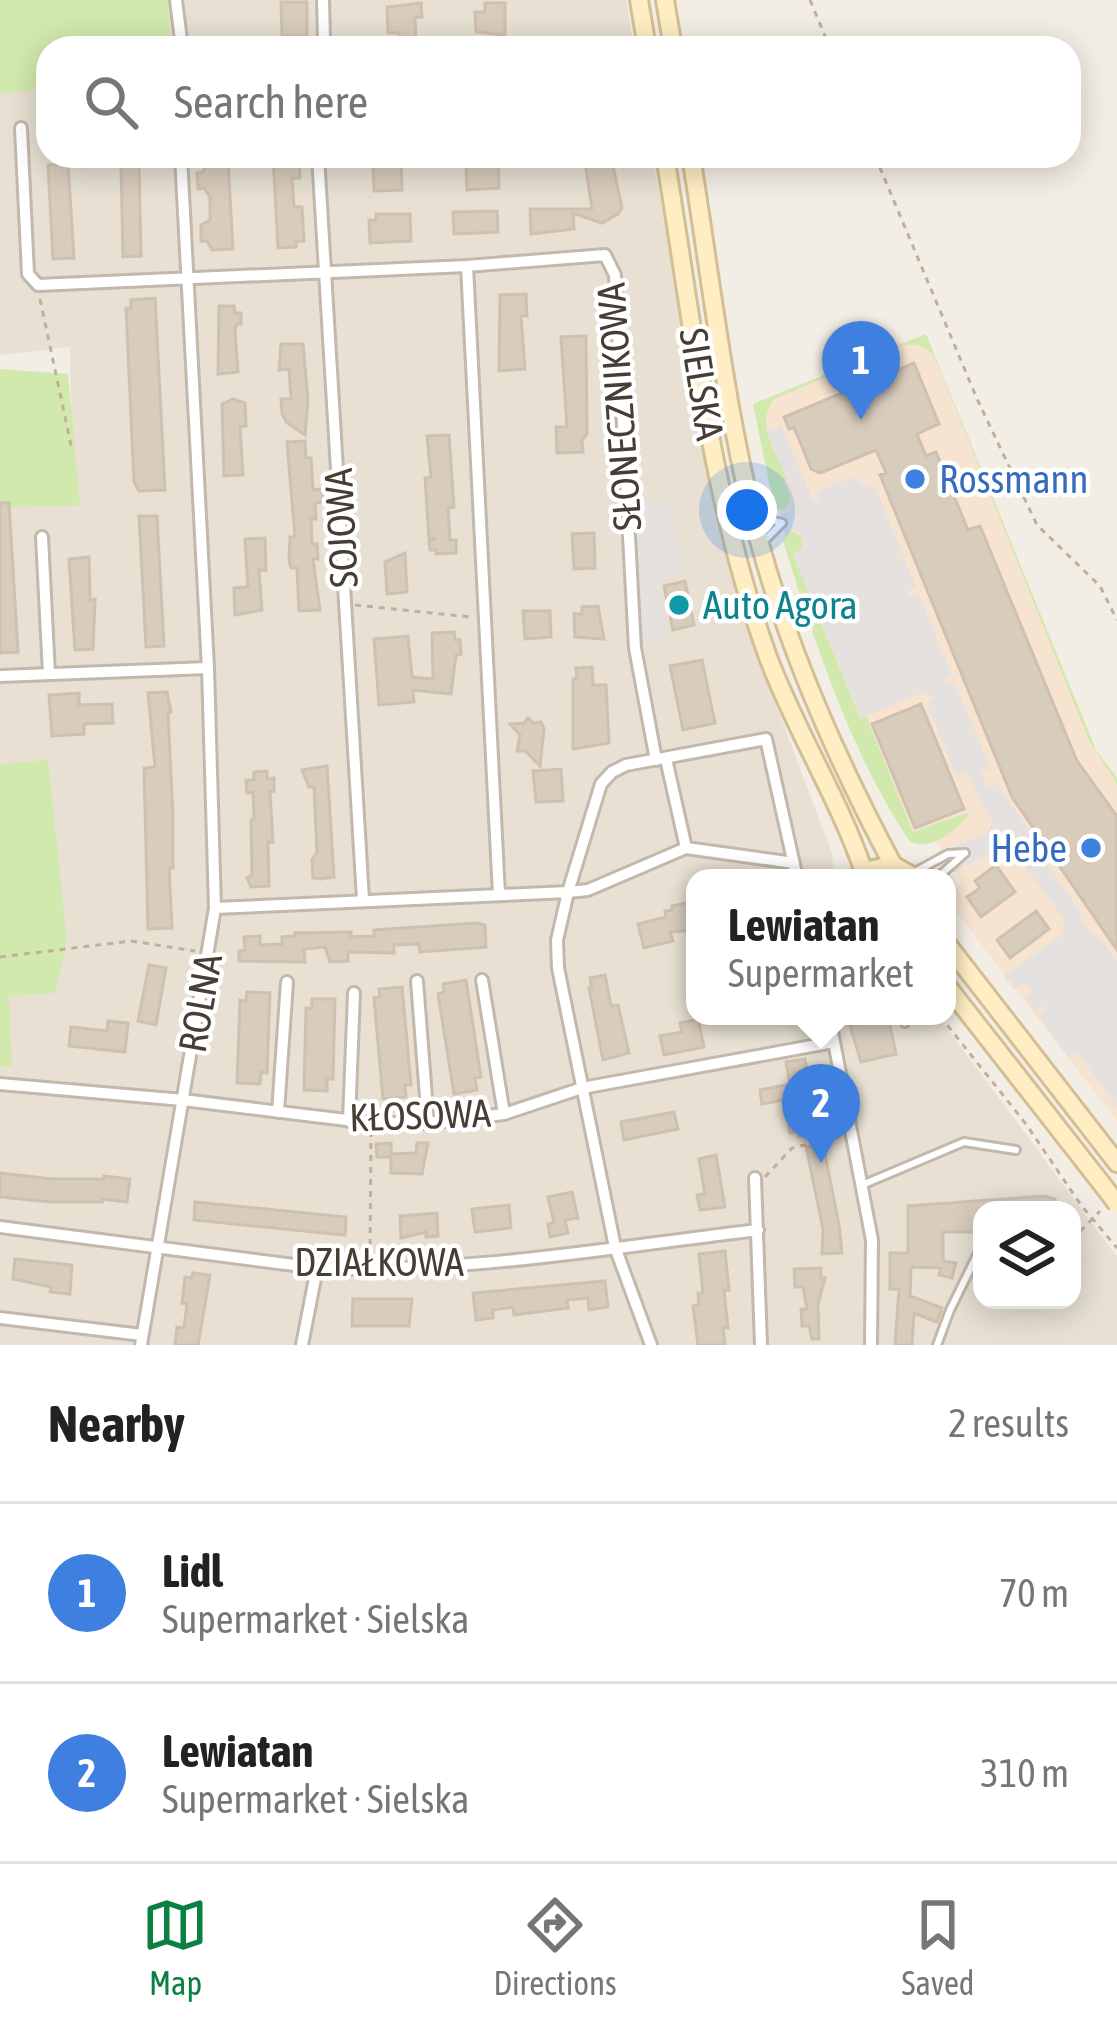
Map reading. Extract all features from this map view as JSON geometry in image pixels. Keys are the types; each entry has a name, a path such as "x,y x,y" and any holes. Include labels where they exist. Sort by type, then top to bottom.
{"main road":[{"path":"639,0 645,36"},
{"path":"665,0 671,36"},
{"name":"SIELSKA","path":"667,168 716,464 749,599 799,734 855,846 861,869"},
{"name":"SIELSKA","path":"693,168 760,544 823,726 893,865 872,869"},
{"path":"893,865 901,869"},
{"path":"956,956 1117,1163"},
{"path":"956,998 1117,1204"}],"street":[{"path":"176,0 180,36"},
{"path":"323,0 324,36"},
{"path":"22,128 28,274 38,285 187,278"},
{"name":"ROLNA","path":"0,1318 142,1340 209,953 215,908 208,668 182,168"},
{"name":"SOJOWA","path":"320,168 363,899"},
{"name":"SŁONECZNIKOWA","path":"187,278 605,255 615,275 634,648 686,848"},
{"path":"467,266 499,895"},
{"path":"42,537 49,674"},
{"path":"0,676 208,668"},
{"path":"651,1345 615,1247 558,968 557,940 568,892 601,784 626,765 766,739 795,869"},
{"path":"215,908 588,890 686,848 794,863"},
{"path":"482,980 504,1114"},
{"path":"278,1112 287,982"},
{"path":"417,982 428,1123"},
{"path":"350,1121 354,993"},
{"path":"831,1025 872,1240 871,1345"},
{"name":"KŁOSOWA","path":"0,1084 371,1123 428,1123 504,1114 583,1088 834,1042"},
{"path":"755,1183 761,1345"},
{"name":"DZIAŁKOWA","path":"0,1227 317,1268 370,1270 758,1230"},
{"path":"302,1345 317,1268"}],"lane":[{"path":"753,515 782,524 760,544"},
{"path":"925,869 948,854 965,853 947,869"},
{"path":"861,1185 964,1142 1016,1150"},
{"path":"937,1345 973,1262"}],"path":[{"path":"810,0 825,36"},
{"path":"880,168 978,401 1037,525 1100,586 1117,620"},
{"path":"38,285 72,450"},
{"path":"346,604 485,618"},
{"path":"0,957 131,941 209,953"},
{"path":"947,1025 1117,1248"},
{"path":"370,1270 371,1123"},
{"path":"755,1183 792,1148 851,1135"},
{"path":"1081,1231 1093,1220"}],"shaded area":[{"path":"160,0 626,0 632,36 162,36"},
{"path":"36,84 36,168 654,168 745,623 832,853 833,869 686,869 686,1025 945,1025 1075,1201 973,1201 973,1309 1081,1309 1081,1209 1117,1257 1117,1345 0,1345 0,495 72,484 70,347 0,355 0,86"},
{"path":"926,334 1096,750 1117,778 1117,1121 956,912 956,889 962,884 936,841 912,843 791,557 758,402"},
{"path":"781,426 814,502 819,501 816,492 856,476 864,488 874,485 916,587 906,592 909,596 918,593 952,675 943,680 945,684 954,681 990,768 981,773 987,787 997,784 1038,843 1030,849 1036,859 1044,860 1081,912 1080,919 1117,961 1117,1107 1078,1052 1069,1058 1038,1015 1046,1009 1044,1005 1035,1011 1025,998 1032,992 1025,983 1014,990 1010,984 1015,978 1008,982 1004,976 1063,934 1065,921 1012,848 1002,847 956,871 943,852 987,833 993,823 966,771 956,774 927,704 936,698 923,692 861,718 793,553 802,549 802,536 796,530 785,532 781,515 791,509 794,497 767,432"},
{"path":"670,502 683,575 659,581 667,637 643,638 634,504"}],"green space":[{"path":"0,0 168,0 170,36 36,36 36,90 0,93"},
{"path":"926,334 1096,750 1117,784 1089,740 929,351 902,345 774,399 767,428 791,499 786,508 775,511 753,404"},
{"path":"0,369 68,374 80,505 0,508"},
{"path":"790,530 802,536 802,549 793,554 913,832 970,812 936,841 910,842 869,771 808,618 783,541"},
{"path":"48,760 67,942 55,993 9,996 12,1066 0,1067 0,764"}],"building":[{"path":"281,2 307,2 307,36 282,36"},
{"path":"421,3 422,17 415,17 416,36 388,33 387,7"},
{"path":"485,3 505,3 505,35 476,32 475,12 485,12"},
{"path":"48,168 68,168 74,258 53,259"},
{"path":"121,168 139,168 141,256 123,257"},
{"path":"205,168 228,168 233,249 212,250 207,241 201,241 201,225 210,220 210,197 204,188 198,189 197,173"},
{"path":"274,168 300,168 300,178 292,178 294,207 302,207 304,241 296,241 296,247 278,248"},
{"path":"373,168 401,168 402,190 374,191"},
{"path":"466,168 498,168 499,188 467,190"},
{"path":"586,168 614,168 622,208 618,214 602,223 573,213 574,229 531,234 530,209 592,209"},
{"path":"497,211 498,232 454,234 453,212"},
{"path":"376,214 410,214 411,241 370,243 369,220 376,220"},
{"path":"526,294 527,316 521,316 525,369 499,371 500,295"},
{"path":"155,298 165,490 139,491 134,482 126,308 131,308 131,300"},
{"path":"219,306 234,306 235,313 241,313 241,324 235,330 238,372 218,374"},
{"path":"586,336 583,452 557,453 556,427 567,427 561,337"},
{"path":"281,344 303,344 308,401 305,435 286,422 282,413 281,399 291,399 289,369 279,370"},
{"path":"914,363 939,424 917,434 926,456 936,452 968,530 980,526 1077,761 1117,816 1117,950 1012,797 880,475 886,473 876,450 820,473 811,469 794,427 789,429 784,417"},
{"path":"233,399 245,403 246,426 240,427 243,475 224,476 222,404"},
{"path":"449,435 454,507 448,508 450,540 456,540 456,553 436,554 429,541 436,538 429,539 427,436"},
{"path":"305,441 313,490 322,489 323,502 315,503 316,519 311,519 320,610 299,611 297,568 291,568 289,560 290,537 295,537 287,442"},
{"path":"0,503 9,503 18,652 0,653"},
{"path":"139,516 157,516 164,646 146,647"},
{"path":"594,533 595,568 574,569 572,534"},
{"path":"265,538 266,570 259,570 262,610 235,615 234,588 248,587 245,539"},
{"path":"405,553 407,592 387,594 385,562"},
{"path":"89,557 90,600 95,599 93,649 75,650 69,559"},
{"name":"Auto Agora","path":"685,581 694,625 673,630 664,586"},
{"path":"598,606 604,639 575,637 574,614 582,614 582,607"},
{"path":"523,611 550,611 551,637 525,639"},
{"path":"454,632 461,654 456,655 451,694 413,690 414,702 379,705 374,639 408,636 412,677 433,679 432,633"},
{"path":"702,660 715,723 683,730 670,666"},
{"path":"592,667 593,685 606,685 609,743 573,749 573,679 576,668"},
{"path":"167,692 172,928 148,929 144,768 155,767 148,693"},
{"path":"79,693 79,705 112,704 113,723 84,724 84,734 52,736 49,695"},
{"path":"921,704 964,809 915,828 872,724"},
{"path":"528,718 541,722 544,729 540,766 525,751 517,751 520,735 510,724"},
{"path":"327,766 334,877 321,879 313,878 312,860 317,852 314,787 309,787 302,770"},
{"path":"561,769 563,801 536,802 533,771"},
{"path":"267,771 267,779 274,778 269,886 251,887 247,878 252,875 253,792 247,793 246,780 254,780 254,772"},
{"path":"996,865 1015,892 981,917 967,897 980,888 975,881"},
{"path":"686,903 686,931 670,932 673,941 644,948 638,924 666,917 665,911"},
{"path":"1036,911 1049,929 1010,958 997,940"},
{"path":"485,925 486,947 420,952 419,944 394,945 394,953 348,952 348,961 330,962 325,947 304,949 305,962 239,961 239,951 245,950 244,937 260,936 260,945 282,944 282,937 295,933 374,936 374,930"},
{"path":"149,965 166,968 156,1025 138,1021"},
{"path":"605,975 611,1006 618,1005 629,1053 603,1060 589,988 590,978"},
{"path":"466,980 481,1077 475,1078 477,1090 454,1094 438,994 444,992 443,984"},
{"path":"402,987 411,1085 405,1085 406,1097 383,1099 374,998 380,997 379,989"},
{"path":"247,992 270,993 267,1073 261,1072 260,1084 237,1083 240,1000 246,1001"},
{"path":"312,999 335,999 333,1079 327,1079 327,1091 304,1090 306,1008 312,1008"},
{"path":"108,1021 128,1023 125,1052 69,1046 71,1027 107,1031"},
{"path":"680,1023 699,1025 704,1047 664,1055 660,1036 682,1032"},
{"path":"850,1025 890,1025 896,1054 861,1062"},
{"path":"805,1059 810,1134 799,1136 798,1131 790,1133 784,1100 762,1104 760,1090 790,1084 786,1062"},
{"path":"674,1112 678,1129 624,1140 621,1122"},
{"path":"391,1143 391,1154 416,1153 417,1143 428,1143 422,1174 391,1173 391,1157 377,1157 376,1144"},
{"path":"823,1144 842,1253 822,1254 823,1229 806,1147"},
{"path":"716,1155 725,1207 700,1210 697,1195 705,1194 699,1159"},
{"path":"0,1173 130,1179 127,1202 0,1197"},
{"path":"572,1192 578,1218 565,1220 568,1233 550,1237 548,1224 554,1223 548,1197"},
{"path":"1044,1196 1055,1201 976,1201"},
{"path":"973,1201 973,1232 943,1232 943,1261 956,1263 952,1278 939,1275 941,1268 911,1267 910,1296 942,1308 937,1322 914,1313 912,1345 895,1345 899,1289 890,1289 890,1253 908,1253 908,1206"},
{"path":"195,1202 346,1217 345,1235 194,1220"},
{"path":"509,1205 511,1228 475,1232 472,1209"},
{"path":"437,1213 438,1236 426,1237 426,1232 401,1238 400,1216"},
{"path":"725,1251 729,1290 724,1290 725,1345 698,1345 693,1306 699,1305 698,1293 703,1293 699,1254"},
{"path":"15,1259 72,1265 70,1294 13,1279"},
{"path":"821,1268 821,1278 825,1278 818,1304 819,1339 812,1339 809,1326 802,1326 801,1309 807,1309 803,1287 795,1287 794,1269"},
{"path":"193,1273 210,1275 198,1345 175,1345 177,1327 184,1328 185,1277 192,1278"},
{"path":"605,1281 608,1307 589,1310 588,1298 567,1300 568,1308 514,1315 513,1307 493,1310 493,1318 476,1320 473,1293"},
{"path":"353,1299 412,1299 409,1326 352,1326"}],"place":[{"name":"Lidl","path":"861,420"},
{"name":"Rossmann","path":"915,479"},
{"name":"Auto Agora","path":"679,605"},
{"name":"Hebe","path":"1091,848"},
{"name":"Lewiatan","path":"821,1163"}]}
